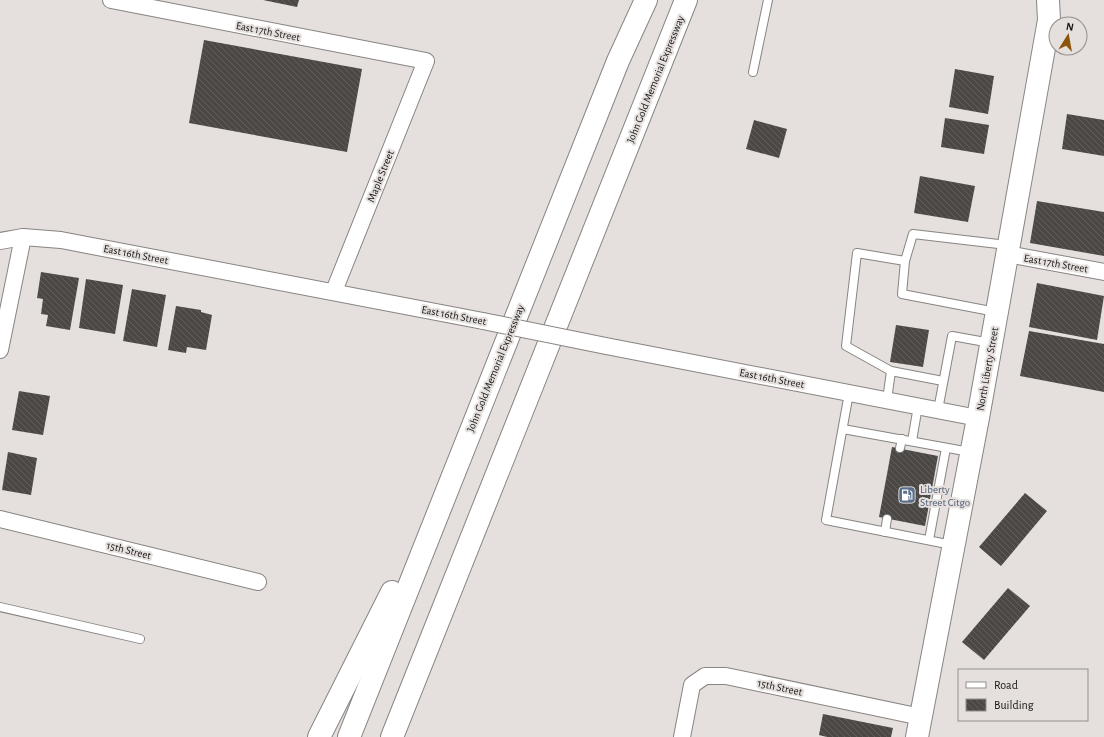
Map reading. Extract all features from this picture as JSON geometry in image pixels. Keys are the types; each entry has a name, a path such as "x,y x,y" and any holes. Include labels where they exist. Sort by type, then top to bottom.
{"main road":[{"path":"618,61 633,0"},
{"name":"John Gold Memorial Expressway","path":"349,737 456,464 618,61 646,0"},
{"name":"John Gold Memorial Expressway","path":"392,737 686,0"},
{"name":"North Liberty Street","path":"919,727 992,344 1049,20 1048,0"},
{"path":"319,737 456,464"}],"street":[{"name":"East 17th Street","path":"111,0 426,62"},
{"name":"Maple Street","path":"334,291 426,62"},
{"name":"East 16th Street","path":"0,241 23,236 61,240 334,291 606,346 978,418"},
{"path":"0,350 23,236"},
{"name":"East 17th Street","path":"1008,250 1104,272"},
{"name":"15th Street","path":"0,519 258,582"},
{"name":"15th Street","path":"682,737 692,685 705,676 726,676 919,727"}],"lane":[{"path":"753,72 768,0"},
{"path":"997,312 902,294 905,261 913,234 1008,250"},
{"path":"905,261 857,253 846,346 891,371 943,382"},
{"path":"938,410 952,336 992,344"},
{"path":"887,400 891,371"},
{"path":"849,393 826,520 954,545"},
{"path":"912,441 918,406"},
{"path":"843,429 972,452"},
{"path":"900,448 902,439"},
{"path":"929,540 931,510 937,480 946,448"},
{"path":"885,532 887,519"},
{"path":"0,607 140,639"}],"building":[{"path":"263,0 299,0 297,7"},
{"path":"204,40 362,69 347,152 189,123"},
{"path":"955,69 994,76 988,114 949,107"},
{"path":"1067,114 1104,120 1104,156 1062,149"},
{"path":"945,118 989,125 984,154 941,147"},
{"path":"754,120 787,129 779,158 746,149"},
{"path":"920,176 975,186 968,222 914,213"},
{"path":"1037,201 1104,212 1104,256 1030,243"},
{"path":"41,272 79,278 70,330 46,326 48,315 41,314 43,299 37,298"},
{"path":"86,279 123,285 115,334 79,328"},
{"path":"1037,283 1104,296 1097,340 1029,327"},
{"path":"132,289 166,295 157,347 123,341"},
{"path":"176,306 201,310 201,312 212,315 206,350 187,347 186,353 168,350"},
{"path":"896,325 929,330 923,367 890,362"},
{"path":"1029,331 1104,344 1104,392 1020,376"},
{"path":"19,391 50,396 43,435 12,430"},
{"name":"Liberty Street Citgo","path":"892,447 938,456 925,526 879,517"},
{"path":"8,452 37,458 31,495 2,490"},
{"path":"1025,493 1047,511 1001,566 979,547"},
{"path":"1008,588 1030,606 984,660 962,642"},
{"path":"823,714 893,728 891,737 827,737 819,735"}],"place":[{"name":"Liberty Street Citgo","path":"907,495"}]}
